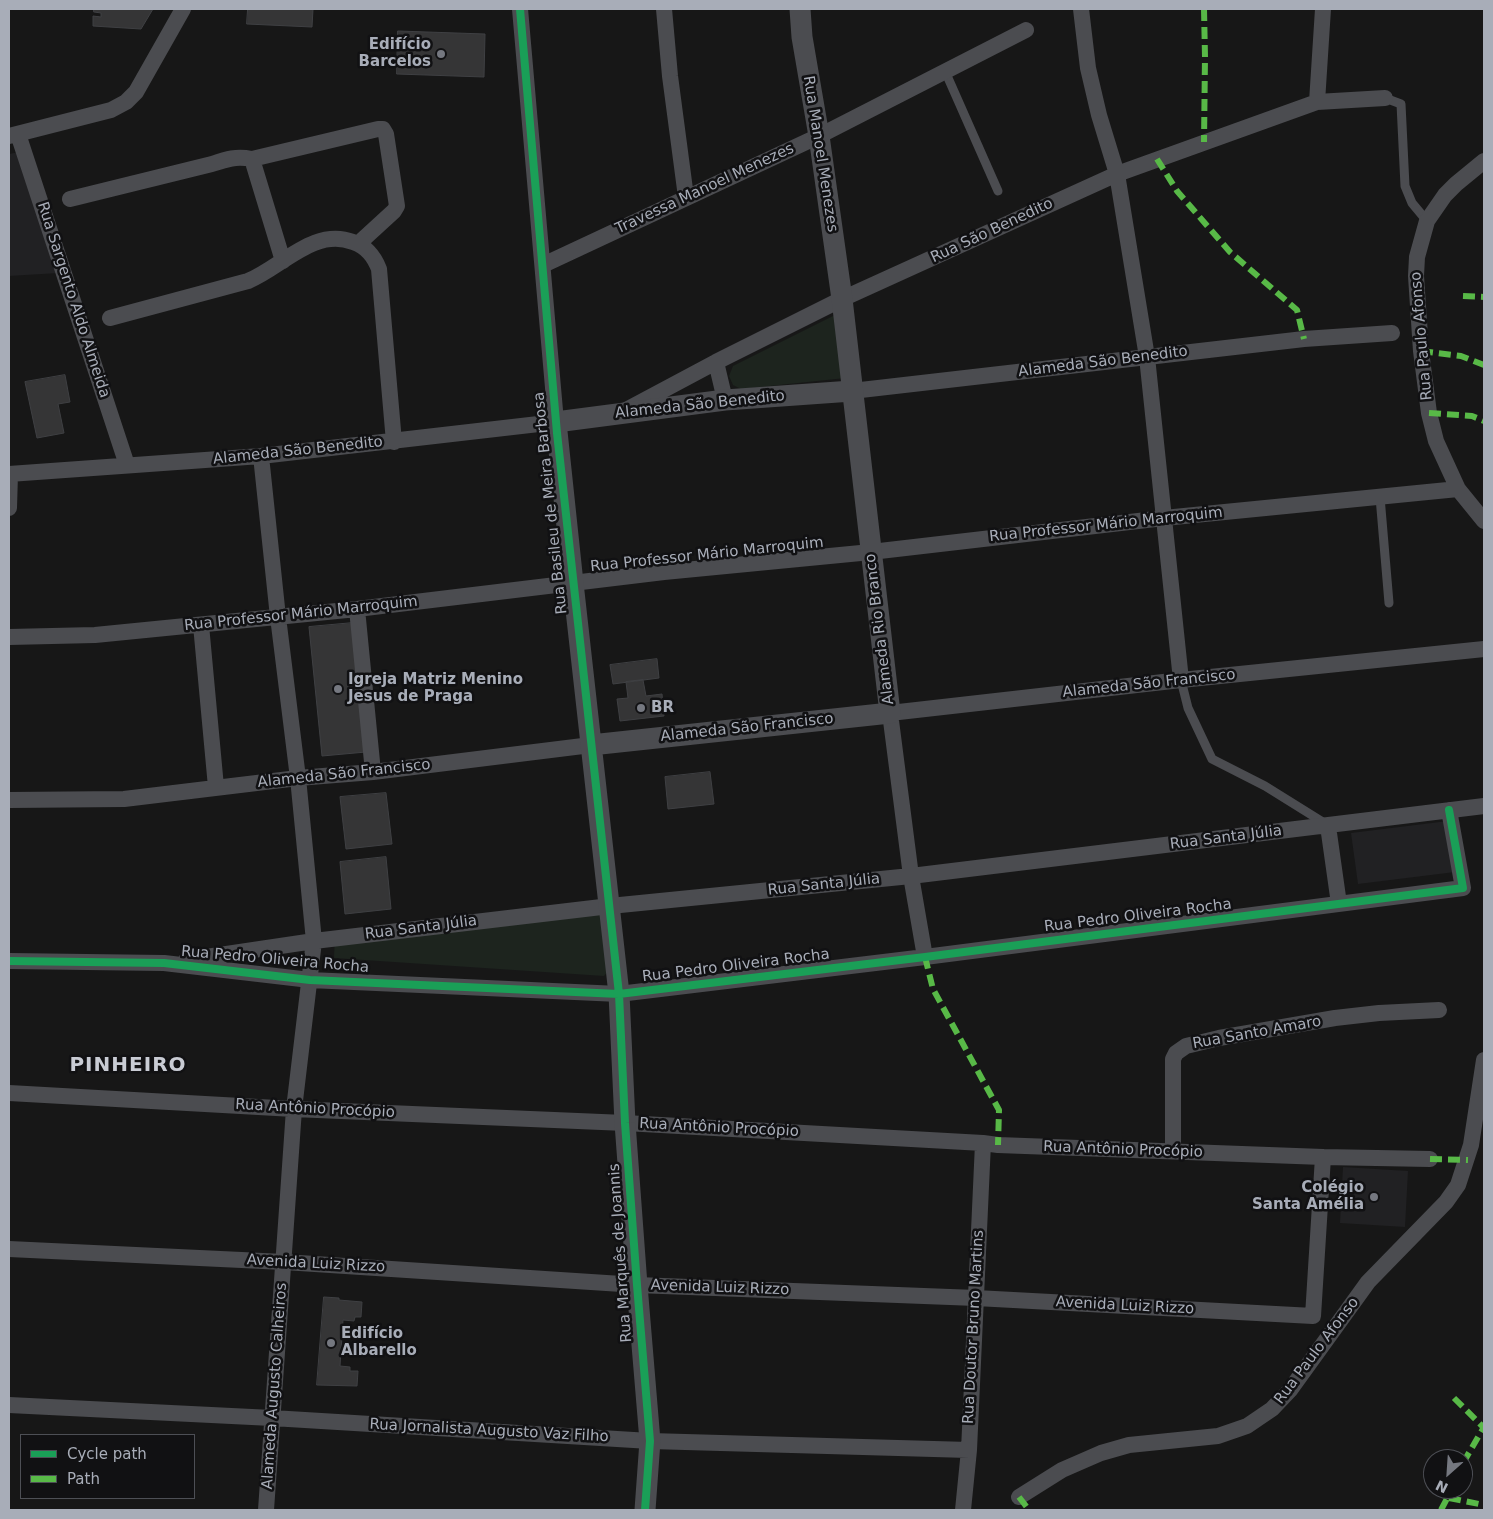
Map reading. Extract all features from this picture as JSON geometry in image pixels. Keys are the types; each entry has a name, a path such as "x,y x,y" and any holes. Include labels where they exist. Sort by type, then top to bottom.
{"street":[{"path":"13,135 111,110 126,102 136,92 183,9"},
{"name":"Rua Basileu de Meira Barbosa","path":"520,9 556,422 619,994"},
{"path":"664,9 670,76 686,197"},
{"name":"Rua Manoel Menezes","path":"800,9 802,36 819,136 842,300"},
{"path":"1081,9 1088,68 1117,174 1147,357 1181,680"},
{"path":"1317,102 1323,9"},
{"name":"Travessa Manoel Menezes","path":"543,265 819,136 1026,30"},
{"name":"Rua São Benedito","path":"618,414 716,362 842,300 1117,174 1317,102 1384,98"},
{"path":"70,199 238,156 252,159 378,129 383,130 386,134 397,206 358,244"},
{"name":"Rua Sargento Aldo Almeida","path":"13,135 127,465"},
{"path":"252,159 283,261"},
{"name":"Rua Paulo Afonso","path":"1484,161 1456,184 1440,201 1427,220 1417,257 1416,276 1421,351 1429,413 1436,441 1458,489 1484,521"},
{"path":"110,318 248,281 325,239 337,238 358,244 369,251 380,269 394,442"},
{"name":"Alameda Rio Branco","path":"842,300 890,713 911,876 925,957"},
{"name":"Alameda São Benedito","path":"9,474 261,456 394,442 725,400 852,391 1304,339 1392,333"},
{"path":"716,362 725,400"},
{"name":"Alameda Augusto Calheiros","path":"261,456 298,778 314,941 294,1109 266,1510"},
{"path":"9,474 9,508"},
{"name":"Rua Professor Mário Marroquim","path":"9,637 95,635 358,609 573,583 871,552 1164,518 1458,489"},
{"path":"358,609 373,772"},
{"path":"201,625 216,788"},
{"name":"Alameda São Francisco","path":"9,800 124,799 298,778 373,772 591,745 1181,680 1484,649"},
{"name":"Rua Santa Júlia","path":"164,963 314,941 610,906 911,876 1484,806"},
{"name":"Rua Pedro Oliveira Rocha","path":"9,961 164,963 310,980 619,994 1463,888 1449,810"},
{"path":"1328,826 1339,904"},
{"name":"Rua Marquês de Joannis","path":"619,994 625,1123 650,1441 645,1510"},
{"name":"Rua Santo Amaro","path":"1173,1151 1173,1059 1176,1053 1186,1046 1219,1038 1335,1018 1379,1013 1439,1010"},
{"name":"Rua Paulo Afonso","path":"1019,1497 1062,1470 1101,1453 1129,1445 1204,1439 1233,1432 1260,1418 1282,1400 1368,1282 1446,1202 1458,1185 1471,1145 1484,1060"},
{"name":"Rua Antônio Procópio","path":"9,1092 294,1109 625,1123 998,1145 1430,1159"},
{"name":"Rua Doutor Bruno Martins","path":"963,1510 969,1450 983,1143"},
{"name":"Avenida Luiz Rizzo","path":"9,1249 284,1262 637,1285 976,1298 1313,1316 1323,1157"},
{"name":"Rua Jornalista Augusto Vaz Filho","path":"9,1405 272,1418 650,1441 969,1450"}],"lane":[{"path":"945,71 998,191"},
{"path":"1384,98 1401,104 1405,186 1412,203 1427,220"},
{"path":"1380,497 1389,603"},
{"path":"1181,680 1188,708 1212,759 1265,786 1328,826"}],"shaded area":[{"path":"20,152 58,273 9,276 9,154"},
{"path":"841,312 855,377 741,389 733,385 729,376 733,366"},
{"path":"1448,821 1455,872 1358,884 1351,833"},
{"path":"603,915 610,969 604,976 334,958 335,933 549,916"},
{"name":"Colégio Santa Amélia","path":"1343,1167 1408,1171 1405,1227 1340,1223"}],"building":[{"path":"94,9 153,9 141,29 93,26 93,16 101,17 101,13 94,12"},
{"path":"248,9 313,9 312,27 247,24"},
{"name":"Edifício Barcelos","path":"398,31 485,34 484,77 397,74"},
{"path":"65,375 70,402 58,404 64,433 37,438 25,382"},
{"name":"Igreja Matriz Menino Jesus de Praga","path":"353,623 366,752 322,756 309,627"},
{"path":"657,659 659,678 613,684 610,665"},
{"name":"BR","path":"643,680 646,696 662,694 664,716 620,721 617,699 628,698 626,682"},
{"path":"710,772 714,804 668,809 665,777"},
{"path":"386,793 392,844 346,849 340,797"},
{"path":"386,857 391,909 345,914 340,862"},
{"name":"Edifício Albarello","path":"324,1297 362,1302 361,1317 355,1317 354,1321 343,1320 340,1366 350,1367 350,1371 358,1371 357,1386 317,1385"}],"marked path":[{"path":"1204,9 1204,142"},
{"path":"1157,159 1177,191 1230,252 1297,310 1304,339"},
{"path":"1463,296 1484,297"},
{"path":"1421,351 1461,356 1484,365"},
{"path":"1429,413 1472,416 1484,421"},
{"path":"925,957 933,989 999,1110 998,1145"},
{"path":"1430,1159 1468,1160"},
{"path":"1454,1398 1483,1427"},
{"path":"1471,1449 1484,1427"},
{"path":"1019,1497 1029,1510"},
{"path":"1441,1510 1447,1499"},
{"path":"1454,1499 1484,1505"}],"cycle path":[{"path":"520,9 557,433 619,994 625,1123 650,1441 645,1510"},
{"path":"9,961 164,963 310,980 619,994 1463,888 1449,810"}],"place":[{"name":"Edifício Barcelos","path":"441,54"},
{"name":"Igreja Matriz Menino Jesus de Praga","path":"338,689"},
{"name":"BR","path":"641,708"},
{"name":"Colégio Santa Amélia","path":"1374,1197"},
{"name":"Edifício Albarello","path":"331,1343"}],"district":[{"name":"PINHEIRO","path":"128,1066"}]}
